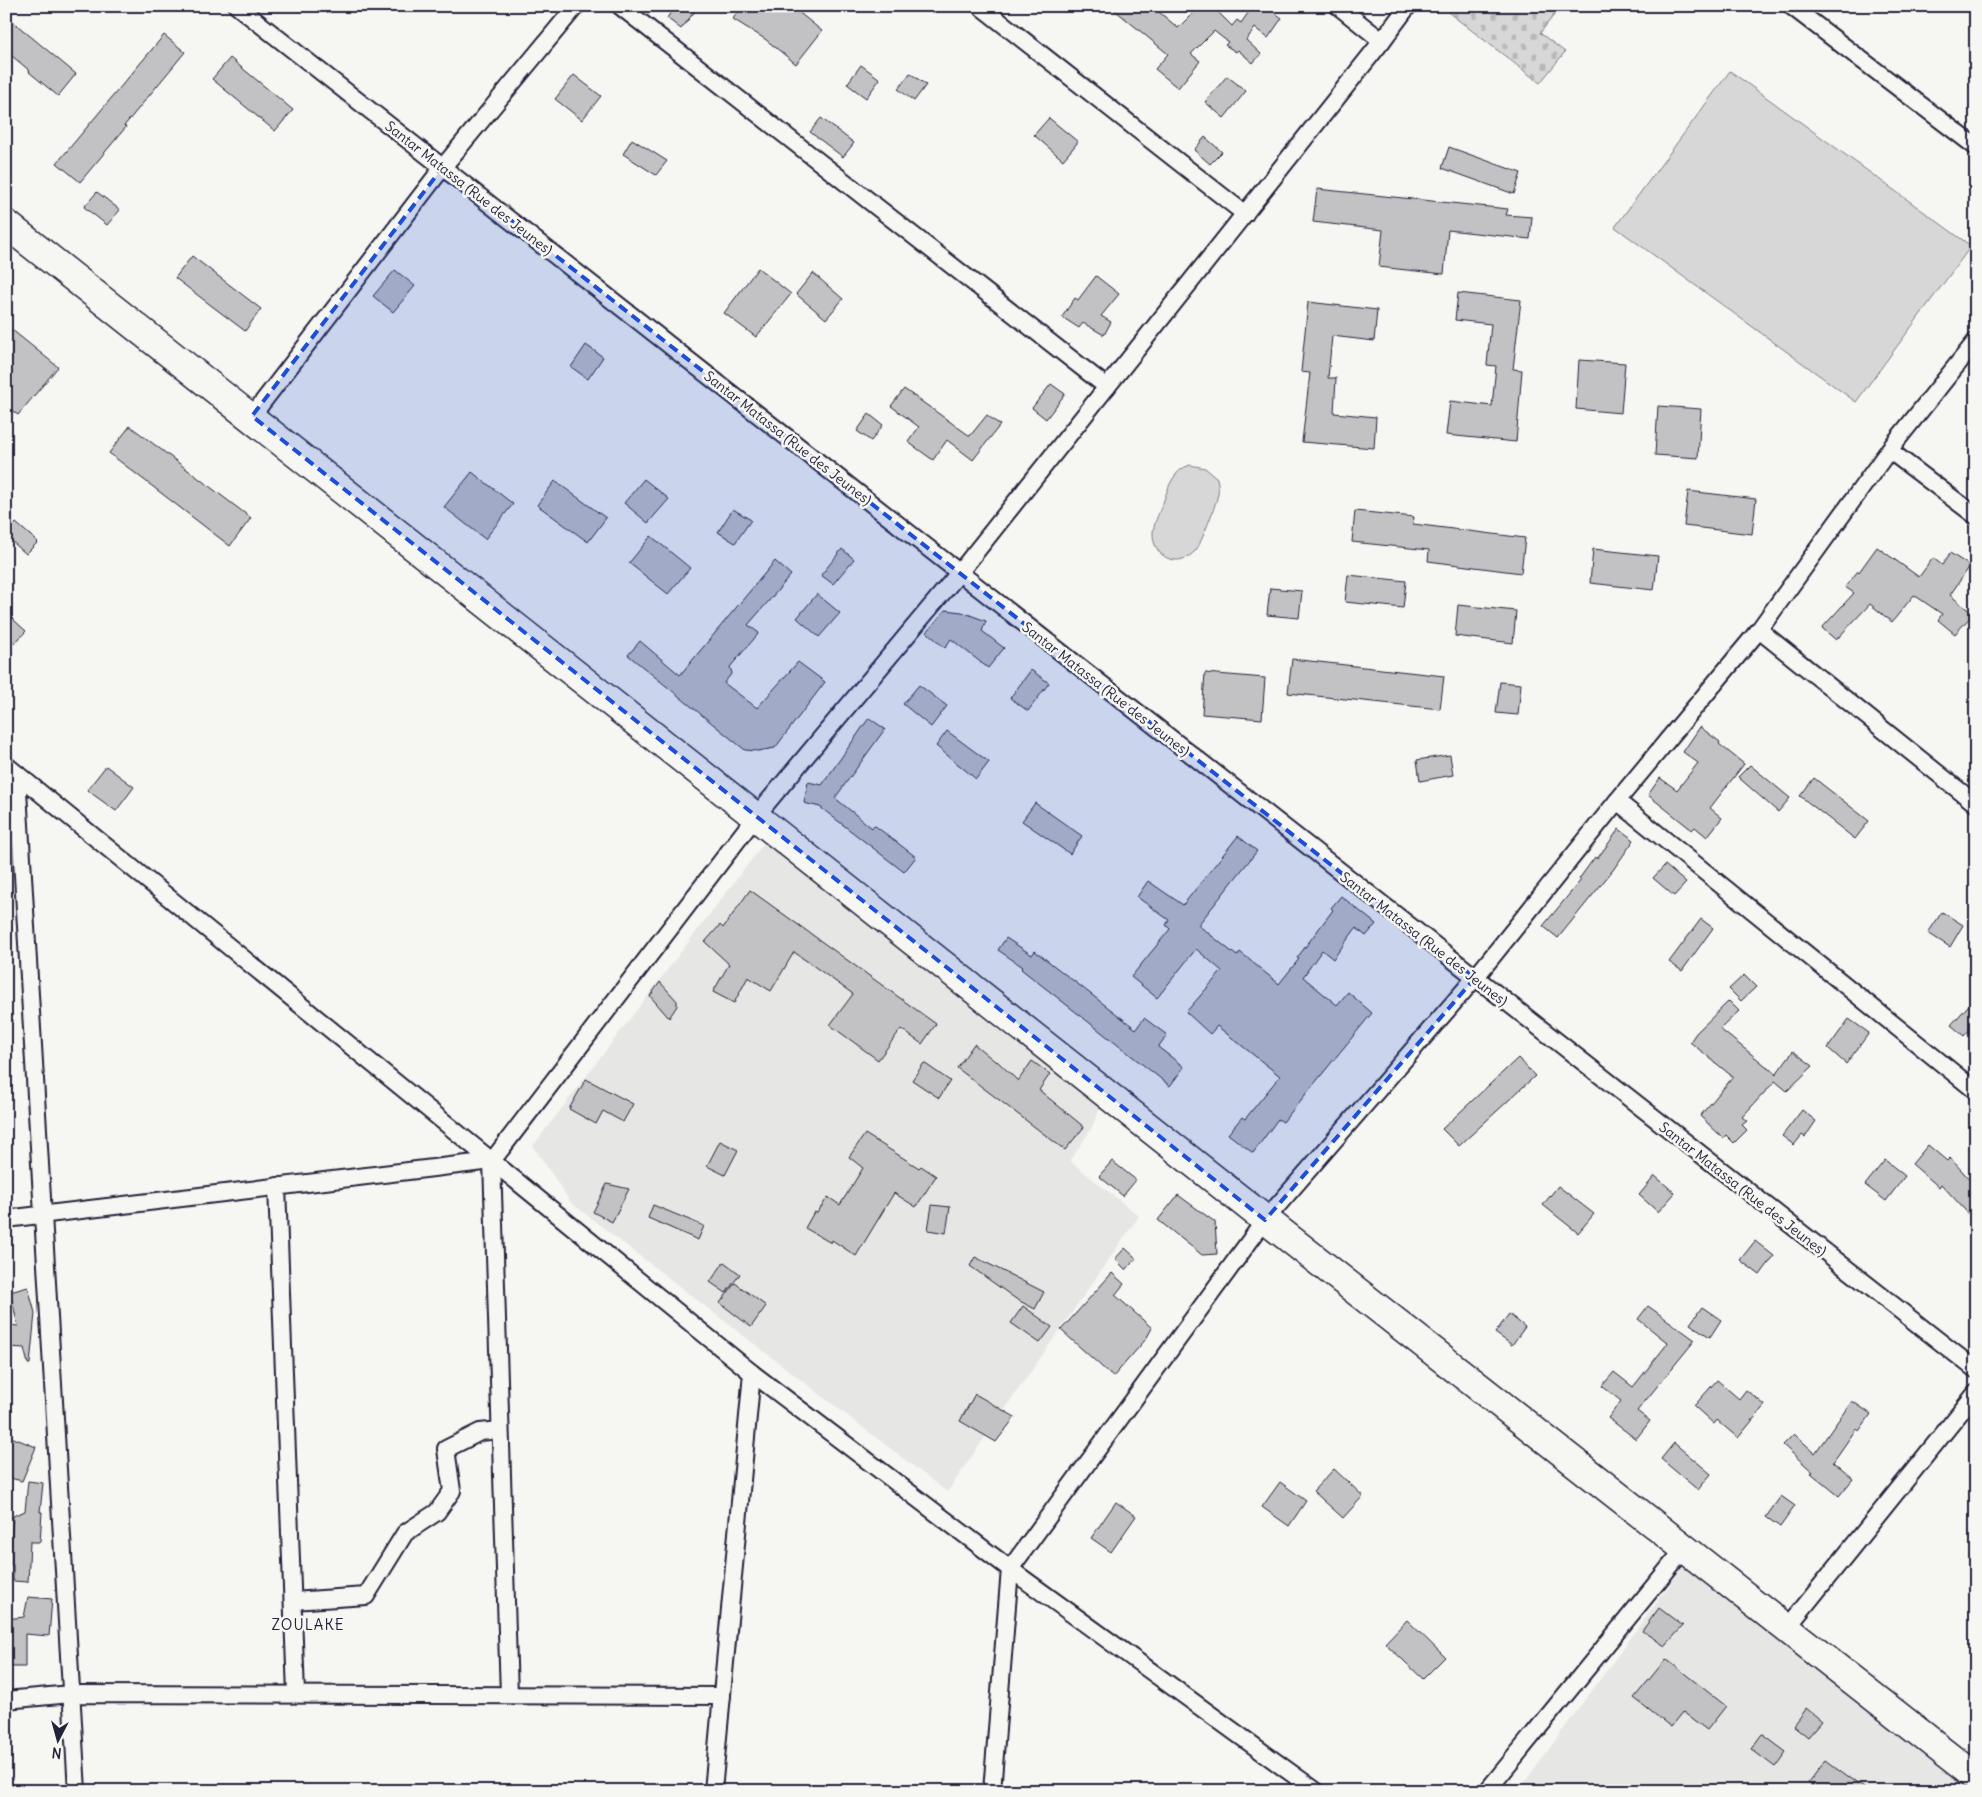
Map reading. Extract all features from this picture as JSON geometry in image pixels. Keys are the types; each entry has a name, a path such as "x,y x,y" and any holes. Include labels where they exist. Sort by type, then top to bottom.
{"highway":[{"path":"6,224 252,416 1265,1220 1976,1777"}],"street":[{"name":"Santar Matassa (Rue des Jeunes)","path":"237,6 1976,1370"},
{"path":"252,416 443,167 576,6"},
{"path":"620,6 1107,388"},
{"path":"980,6 1245,214"},
{"path":"1338,6 1382,41"},
{"path":"509,1695 492,1161 756,816 959,573 1408,6"},
{"path":"1791,6 1976,147"},
{"path":"992,1791 1010,1569 1265,1220 1474,978 1617,801 1759,630 1890,450 1976,341"},
{"path":"1890,450 1976,516"},
{"path":"1759,630 1976,804"},
{"path":"10,771 752,1373 1010,1569 1316,1791"},
{"path":"10,771 43,1215 77,1791"},
{"path":"1617,801 1976,1091"},
{"path":"6,1219 492,1161"},
{"path":"277,1186 296,1694"},
{"path":"713,1791 752,1373"},
{"path":"1787,1628 1976,1393"},
{"path":"293,1601 366,1596 405,1533 437,1512 452,1491 446,1449 480,1432 500,1430"},
{"path":"1488,1791 1685,1548"},
{"path":"6,1700 71,1694 722,1696"}],"highlighted area":[{"path":"443,167 1475,978 1265,1220 252,416"}],"shaded area":[{"path":"764,843 1102,1104 1091,1129 1070,1161 1139,1216 947,1492 571,1203 533,1146"},
{"path":"1685,1564 1879,1716 1972,1791 1518,1791"}],"green space":[{"path":"1440,6 1561,6 1540,33 1565,52 1540,83"},
{"path":"1730,71 1971,246 1856,402 1615,227"},
{"path":"1190,465 1205,468 1217,478 1218,491 1208,523 1196,550 1189,556 1175,560 1168,558 1157,549 1153,532 1173,479 1180,470"}],"building":[{"path":"675,6 699,6 681,29 667,18"},
{"path":"741,6 791,6 822,31 796,64 765,39 733,19"},
{"path":"1110,6 1152,6 1178,28 1200,6 1212,6 1232,26 1237,20 1241,23 1253,6 1265,6 1282,18 1268,38 1255,28 1246,40 1261,54 1253,63 1238,50 1236,52 1225,45 1228,42 1214,31 1191,54 1200,61 1178,88 1155,69 1168,54"},
{"path":"6,16 76,74 58,96 6,51"},
{"path":"164,35 185,52 80,182 57,163"},
{"path":"230,58 293,110 275,131 212,79"},
{"path":"861,65 880,79 866,98 847,84"},
{"path":"910,73 926,85 914,101 898,89"},
{"path":"574,75 601,96 582,120 555,99"},
{"path":"1227,76 1246,91 1224,118 1205,102"},
{"path":"821,118 854,143 843,157 810,132"},
{"path":"1049,118 1078,142 1063,160 1034,135"},
{"path":"1205,137 1222,152 1210,164 1194,150"},
{"path":"632,139 667,161 656,175 623,154"},
{"path":"1449,147 1521,173 1514,194 1442,168"},
{"path":"1317,189 1508,209 1506,215 1532,217 1530,239 1448,230 1444,274 1379,267 1383,230 1313,222"},
{"path":"97,192 120,210 107,225 84,207"},
{"path":"192,256 261,309 245,331 175,278"},
{"path":"758,268 791,294 756,337 724,313"},
{"path":"395,270 415,286 393,312 373,296"},
{"path":"813,273 843,299 826,319 796,294"},
{"path":"1096,276 1119,294 1101,316 1111,322 1104,335 1083,323 1079,328 1062,317 1075,298 1078,300"},
{"path":"1458,293 1521,300 1513,369 1522,370 1516,442 1446,435 1450,401 1492,406 1496,366 1487,365 1491,324 1455,320"},
{"path":"1308,302 1377,310 1374,341 1332,336 1328,378 1336,378 1334,413 1376,417 1374,448 1302,442 1310,373 1301,372"},
{"path":"6,325 58,367 18,415 6,406"},
{"path":"586,345 603,357 588,379 571,367"},
{"path":"1579,360 1625,363 1621,413 1576,409"},
{"path":"1051,384 1065,394 1046,419 1032,408"},
{"path":"904,389 970,436 987,415 1000,425 973,460 947,440 933,460 908,442 919,427 891,406"},
{"path":"1658,406 1701,409 1698,458 1655,455"},
{"path":"869,414 883,425 871,441 857,431"},
{"path":"130,426 251,518 230,546 109,453"},
{"path":"472,472 513,504 485,539 444,507"},
{"path":"644,479 669,499 648,523 624,503"},
{"path":"555,481 606,518 588,542 537,505"},
{"path":"1688,491 1756,499 1752,534 1684,526"},
{"path":"733,509 751,520 735,543 718,532"},
{"path":"1355,511 1414,517 1413,524 1525,538 1521,573 1428,561 1429,550 1352,542"},
{"path":"16,523 38,542 26,554 6,536 6,533"},
{"path":"651,536 690,568 668,594 629,563"},
{"path":"1877,547 1919,577 1933,558 1942,565 1950,553 1970,566 1950,595 1973,614 1955,634 1938,620 1942,614 1914,595 1892,622 1870,604 1836,640 1822,628 1854,593 1845,587 1859,572"},
{"path":"842,549 854,559 833,584 821,575"},
{"path":"1593,549 1658,556 1654,590 1590,583"},
{"path":"775,561 791,575 748,625 759,633 730,667 732,673 724,683 757,708 798,662 825,682 775,748 758,751 745,750 628,655 640,641 680,675"},
{"path":"1348,575 1406,581 1403,608 1345,602"},
{"path":"1270,588 1302,591 1299,618 1267,615"},
{"path":"817,594 840,613 819,637 797,618"},
{"path":"1458,605 1516,611 1513,643 1455,636"},
{"path":"945,610 962,612 986,621 982,631 1004,648 988,668 951,639 945,648 927,632"},
{"path":"6,613 26,631 15,643 6,635"},
{"path":"1292,659 1444,676 1440,709 1288,693"},
{"path":"1031,670 1049,683 1028,711 1010,698"},
{"path":"1205,673 1265,678 1262,719 1202,714"},
{"path":"1500,682 1521,684 1518,715 1496,713"},
{"path":"919,685 947,706 931,727 903,704"},
{"path":"869,718 885,729 835,798 872,828 874,825 916,857 904,872 820,807 804,803 808,782 822,785"},
{"path":"1700,727 1744,764 1710,808 1722,818 1707,837 1695,827 1692,830 1648,795 1660,778 1677,790 1698,763 1683,752"},
{"path":"947,731 989,762 976,779 936,746"},
{"path":"1450,755 1453,775 1420,781 1417,760"},
{"path":"1750,765 1790,798 1778,812 1738,777"},
{"path":"106,766 134,787 116,811 87,790"},
{"path":"1814,778 1869,821 1855,839 1800,796"},
{"path":"1035,803 1082,836 1070,854 1022,821"},
{"path":"1619,829 1634,840 1613,870 1558,938 1543,926 1581,880 1579,879 1595,857 1597,859"},
{"path":"1238,836 1257,851 1198,925 1237,956 1240,952 1279,984 1299,959 1297,958 1333,910 1331,908 1341,896 1376,924 1366,936 1356,928 1333,959 1322,950 1303,977 1337,1005 1348,992 1372,1013 1283,1122 1278,1119 1253,1153 1228,1134 1242,1117 1245,1119 1280,1076 1217,1026 1210,1034 1186,1012 1222,971 1196,949 1157,998 1131,977 1170,929 1166,925 1169,920 1137,897 1148,881 1183,905"},
{"path":"1665,865 1686,883 1674,896 1653,878"},
{"path":"750,890 936,1024 922,1044 901,1029 878,1060 830,1025 853,994 794,952 771,991 748,977 734,1003 713,992 729,964 705,942 720,925 723,928"},
{"path":"1942,912 1963,925 1950,947 1928,933"},
{"path":"1701,919 1713,928 1682,971 1669,962"},
{"path":"1006,938 1032,955 1035,951 1136,1029 1144,1018 1167,1035 1158,1047 1184,1067 1170,1086 1021,969 1023,967 998,950"},
{"path":"1744,975 1756,987 1741,1001 1729,989"},
{"path":"660,982 677,1001 677,1006 669,1018 650,996"},
{"path":"1976,997 1976,1023 1964,1036 1951,1025"},
{"path":"1729,1001 1739,1011 1720,1029 1776,1074 1793,1051 1813,1066 1787,1091 1775,1081 1742,1117 1747,1121 1742,1125 1747,1130 1734,1143 1726,1135 1723,1138 1700,1116 1733,1077 1690,1042 1696,1033"},
{"path":"1849,1019 1869,1033 1846,1064 1828,1048"},
{"path":"974,1044 997,1061 1018,1081 1032,1061 1050,1074 1039,1090 1084,1127 1065,1150 957,1068"},
{"path":"1518,1058 1535,1076 1459,1146 1442,1129"},
{"path":"924,1063 950,1081 939,1098 912,1080"},
{"path":"586,1079 633,1104 623,1122 603,1111 596,1124 569,1109"},
{"path":"1802,1110 1816,1121 1805,1137 1802,1135 1794,1145 1782,1136"},
{"path":"865,1134 919,1168 921,1166 936,1176 916,1207 894,1193 856,1256 832,1240 831,1243 805,1228 814,1212 817,1213 828,1197 840,1205 863,1168 849,1157"},
{"path":"720,1141 738,1150 725,1175 707,1166"},
{"path":"1928,1145 1947,1161 1950,1158 1976,1186 1976,1222 1941,1184 1939,1187 1912,1164"},
{"path":"1885,1160 1905,1176 1886,1201 1865,1185"},
{"path":"1112,1161 1136,1180 1123,1196 1099,1176"},
{"path":"1655,1176 1675,1193 1658,1212 1639,1195"},
{"path":"607,1184 629,1189 612,1222 593,1212"},
{"path":"1558,1186 1594,1214 1578,1233 1543,1205"},
{"path":"1178,1195 1215,1222 1217,1254 1202,1255 1158,1220"},
{"path":"653,1205 704,1226 698,1240 648,1218"},
{"path":"932,1205 950,1207 946,1233 928,1230"},
{"path":"1755,1241 1774,1256 1760,1275 1740,1260"},
{"path":"1125,1248 1136,1258 1126,1270 1115,1259"},
{"path":"975,1257 1044,1292 1035,1309 1016,1299 970,1266"},
{"path":"724,1262 740,1274 726,1293 710,1282"},
{"path":"1112,1273 1124,1284 1115,1295 1152,1328 1146,1339 1113,1377 1061,1330"},
{"path":"735,1283 766,1306 751,1327 720,1303"},
{"path":"28,1287 35,1313 30,1364 28,1364 24,1348 8,1347 10,1325 18,1326 10,1292"},
{"path":"1023,1306 1052,1327 1040,1343 1011,1323"},
{"path":"1648,1306 1695,1340 1637,1411 1650,1421 1636,1439 1608,1418 1621,1401 1602,1386 1614,1372 1633,1387 1668,1343 1638,1319"},
{"path":"1702,1307 1721,1320 1710,1337 1690,1324"},
{"path":"1509,1314 1525,1327 1512,1345 1495,1333"},
{"path":"1717,1380 1739,1399 1746,1390 1765,1405 1738,1438 1717,1420 1714,1424 1694,1406"},
{"path":"975,1394 1015,1417 996,1442 960,1421"},
{"path":"1852,1401 1871,1414 1859,1431 1856,1429 1833,1462 1853,1479 1839,1496 1811,1473 1813,1472 1783,1445 1794,1434 1815,1453"},
{"path":"6,1435 36,1447 22,1481 6,1477"},
{"path":"1674,1443 1711,1474 1698,1490 1661,1459"},
{"path":"1334,1469 1363,1496 1343,1518 1313,1491"},
{"path":"28,1481 43,1483 40,1512 42,1512 40,1542 30,1542 28,1582 13,1581 11,1547 13,1516 25,1511"},
{"path":"1280,1482 1306,1501 1289,1526 1262,1507"},
{"path":"1781,1496 1795,1506 1780,1527 1766,1517"},
{"path":"1116,1502 1136,1516 1111,1552 1091,1538"},
{"path":"28,1597 52,1599 49,1636 25,1634 25,1667 6,1667 6,1619 24,1617"},
{"path":"1659,1608 1683,1626 1665,1646 1642,1631"},
{"path":"1407,1620 1445,1657 1423,1679 1385,1643"},
{"path":"1666,1659 1726,1706 1707,1730 1683,1712 1671,1727 1634,1698"},
{"path":"1806,1708 1822,1721 1808,1737 1793,1725"},
{"path":"1762,1734 1786,1752 1775,1767 1751,1749"},
{"path":"1826,1760 1868,1791 1818,1791 1808,1783"}],"district":[{"name":"ZOULAKE","path":"308,1625"}]}
